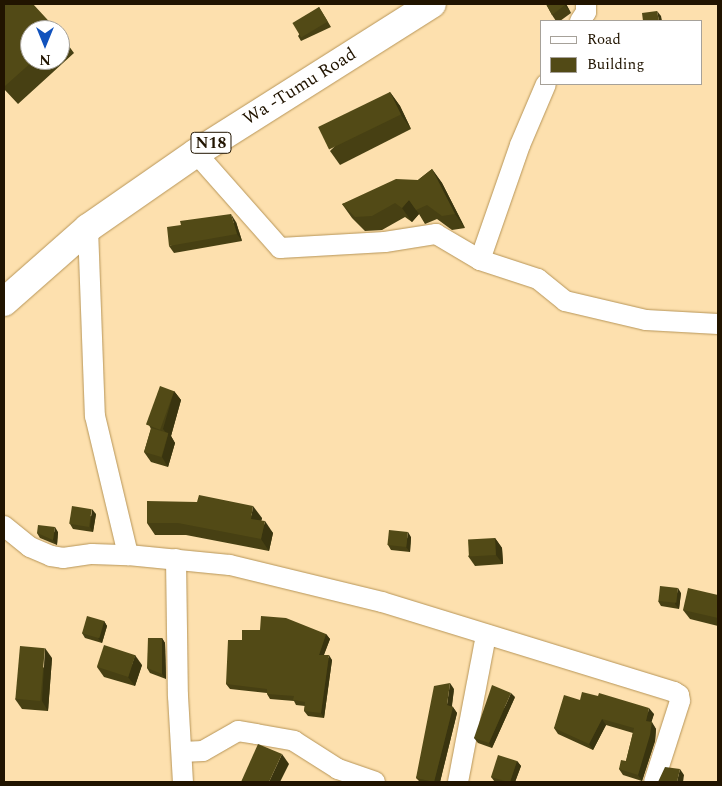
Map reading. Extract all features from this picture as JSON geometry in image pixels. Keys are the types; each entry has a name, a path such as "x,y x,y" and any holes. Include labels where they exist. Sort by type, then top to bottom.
{"highway":[{"name":"Wa -Tumu Road","path":"4,302 88,228 196,152 432,4"}],"street":[{"path":"581,20 586,12 586,4"},
{"path":"480,260 520,144 546,85"},
{"path":"196,152 280,248 385,242 436,234 480,260 538,279 565,302 646,320 718,324"},
{"path":"88,228 95,416 128,555"},
{"path":"4,526 30,547 51,556 63,558 92,554 128,555 230,565 328,588 679,695 654,782"},
{"path":"176,559 178,696 183,782"},
{"path":"458,782 486,635"},
{"path":"182,752 203,751 238,732 294,741 335,776 375,782"}],"building":[{"path":"4,4 33,4 48,20 20,20 20,70 23,70 5,86"},
{"path":"546,4 565,4 565,5 552,15"},
{"path":"319,7 328,22 301,38 292,23"},
{"path":"657,11 659,20 643,20 642,13"},
{"path":"390,92 401,114 329,150 318,127"},
{"path":"432,169 455,214 442,216 427,205 416,210 409,200 402,208 395,203 372,216 355,217 342,204 396,179 418,180"},
{"path":"231,214 237,234 169,246 167,227 181,225 180,221"},
{"path":"160,386 174,391 160,430 146,425"},
{"path":"151,428 168,433 161,457 144,452"},
{"path":"199,495 253,506 251,519 265,521 261,539 178,523 147,523 147,501 197,502"},
{"path":"72,506 92,509 89,527 69,524"},
{"path":"38,525 55,527 53,540 37,533"},
{"path":"389,530 408,532 406,547 387,545"},
{"path":"495,538 496,555 469,556 468,539"},
{"path":"660,586 678,588 676,603 658,601"},
{"path":"688,588 718,595 718,618 683,610"},
{"path":"87,616 104,621 99,638 82,633"},
{"path":"261,616 286,618 326,634 319,655 329,655 321,713 304,711 305,702 293,700 294,696 267,694 267,689 226,684 228,640 242,640 242,630 260,630"},
{"path":"148,638 162,638 162,674 147,668"},
{"path":"104,645 135,655 128,677 97,667"},
{"path":"20,646 45,648 40,701 15,699"},
{"path":"450,683 447,705 453,707 434,782 416,778 434,686"},
{"path":"492,685 511,693 489,743 474,738"},
{"path":"582,692 598,696 599,693 649,708 646,721 652,722 650,735 638,775 619,769 621,760 626,761 634,728 602,719 589,744 554,728 564,695 580,700"},
{"path":"258,744 282,754 269,782 241,782"},
{"path":"498,755 517,761 510,782 491,777"},
{"path":"665,767 680,769 677,782 658,782"}]}
